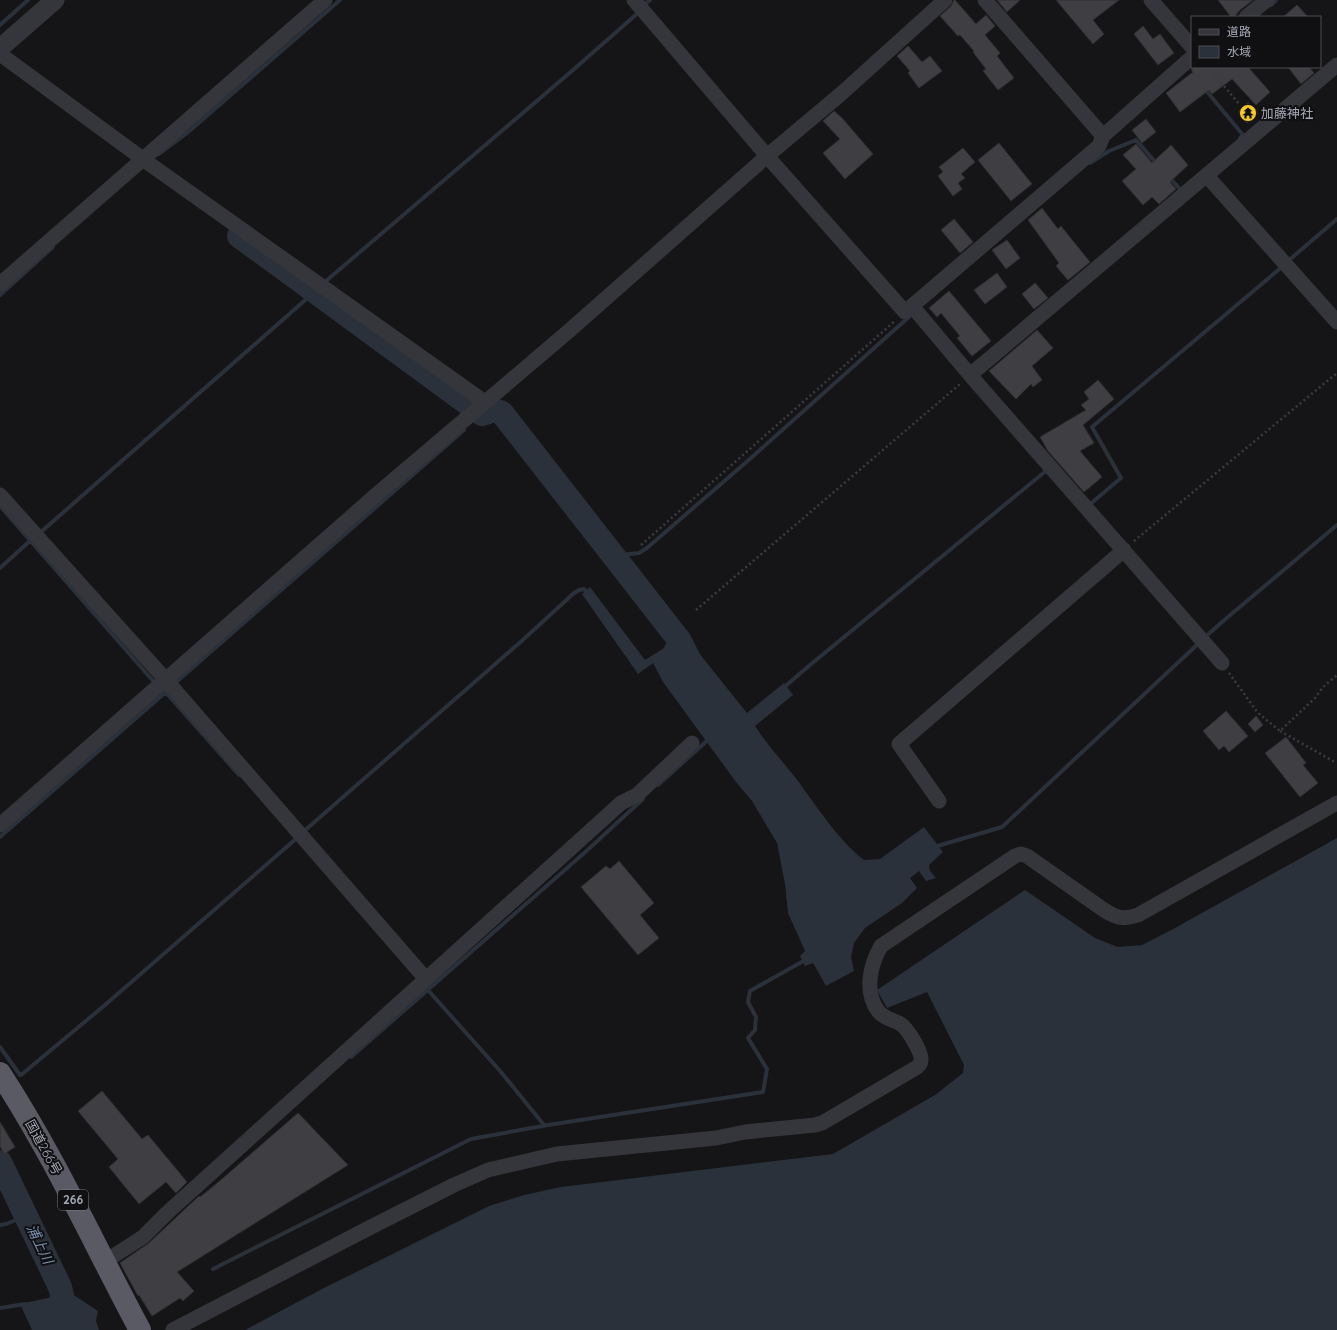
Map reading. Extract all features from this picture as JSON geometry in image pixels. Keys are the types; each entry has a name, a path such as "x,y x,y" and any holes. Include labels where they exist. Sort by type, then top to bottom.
{"highway":[{"name":"国道266号","path":"0,1072 16,1097 66,1187 140,1330"}],"street":[{"path":"0,48 55,0"},
{"path":"0,284 142,162 324,0"},
{"path":"634,0 767,156 912,309 1222,663"},
{"path":"0,825 359,510 576,324 767,156 842,93 944,0"},
{"path":"985,0 1104,136"},
{"path":"1151,0 1191,46"},
{"path":"1247,16 1267,0"},
{"path":"0,54 142,162 479,406"},
{"path":"912,309 1099,146 1104,136 1191,58"},
{"path":"970,375 1337,65"},
{"path":"1207,176 1337,322"},
{"path":"0,495 166,680 426,979"},
{"path":"939,801 899,744 1124,550"},
{"path":"104,1262 143,1237 168,1212 621,803 637,795 692,743"},
{"path":"173,1330 369,1228 454,1185 488,1170 557,1154 716,1138 745,1132 822,1123 914,1069 920,1065 922,1059 907,1030 900,1024 878,1012 870,994 872,968 880,946 1015,856 1021,854 1027,856 1104,910 1116,917 1128,918 1138,915 1337,803"}],"path":[{"path":"1209,68 1240,105"},
{"path":"641,545 912,309"},
{"path":"1124,550 1337,373"},
{"path":"696,610 970,375"},
{"path":"1222,663 1258,713 1280,731 1333,761 1337,761"},
{"path":"1280,731 1315,698 1323,687 1337,675"}],"water":[{"path":"590,587 645,660 664,648 669,636 679,628 747,713 784,683 793,695 755,726 836,832 854,852 864,860 880,859 924,827 943,852 929,865 930,871 936,878 926,881 919,871 910,878 917,888 902,903 865,928 854,943 851,957 854,971 826,986 813,963 805,966 800,956 805,951 788,913 785,884 777,843 752,801 736,782 663,682 653,663 638,674 582,594"},
{"path":"1337,838 1337,1330 245,1330 320,1290 489,1206 524,1195 561,1187 833,1154 935,1095 963,1073 964,1065 927,992 887,1008 877,990 1025,890 1095,938 1118,947 1142,945"},
{"path":"66,1290 98,1311 96,1321 99,1330 32,1330 20,1304 48,1298"}],"building":[{"path":"954,0 976,24 986,15 995,26 985,35 1000,53 997,56 1014,78 998,90 983,71 986,69 973,52 974,51 940,16 951,6"},
{"path":"997,0 1020,0 1007,12"},
{"path":"1056,0 1119,0 1093,20 1104,34 1093,44"},
{"path":"1218,0 1253,0 1235,16 1230,16"},
{"path":"1297,5 1307,16 1284,16"},
{"path":"1143,26 1153,39 1160,34 1174,53 1158,65 1134,34"},
{"path":"908,46 922,62 930,56 942,71 919,88 908,73 910,71 897,56"},
{"path":"1193,68 1249,68 1270,92 1256,105 1232,79 1212,94 1209,90 1180,112 1166,93 1193,72 1191,70"},
{"path":"1289,68 1310,68 1314,73 1301,84"},
{"name":"加藤神社","path":"1248,103 1257,114 1247,123 1238,112"},
{"path":"834,111 842,118 873,154 845,179 823,153 840,139 823,121"},
{"path":"1146,119 1156,132 1142,143 1132,130"},
{"path":"999,143 1032,184 1011,201 978,160"},
{"path":"1136,144 1152,163 1171,145 1188,165 1170,182 1176,189 1159,204 1152,197 1143,205 1122,181 1136,169 1123,155"},
{"path":"963,148 975,162 961,174 965,178 958,183 962,189 953,196 938,176 943,172 939,167"},
{"path":"1042,208 1058,229 1061,226 1090,262 1068,280 1056,266 1059,263 1028,220"},
{"path":"954,219 973,242 960,253 941,230"},
{"path":"1007,240 1020,258 1006,269 992,250"},
{"path":"997,273 1007,287 985,304 974,290"},
{"path":"1035,283 1048,298 1034,309 1022,294"},
{"path":"949,291 991,341 972,356 957,338 960,336 941,313 937,317 929,308"},
{"path":"1037,330 1053,348 1032,366 1042,380 1033,387 1031,384 1016,399 989,371"},
{"path":"1098,380 1114,399 1083,425 1094,443 1080,451 1102,477 1084,492 1048,451 1040,437 1086,410 1081,405 1089,399 1084,392"},
{"path":"1226,711 1248,736 1229,752 1224,746 1219,750 1203,731"},
{"path":"1256,716 1263,725 1255,732 1248,724"},
{"path":"1286,737 1306,763 1303,765 1318,783 1300,797 1265,753"},
{"path":"619,861 654,903 640,915 659,938 638,955 581,887 606,866 610,869"},
{"path":"102,1091 142,1139 148,1135 187,1182 176,1193 166,1182 139,1204 109,1167 118,1159 78,1111"},
{"path":"298,1113 348,1165 177,1272 194,1291 183,1301 180,1298 152,1316 139,1295 138,1296 120,1263 149,1243 199,1196 200,1197 215,1185"},
{"path":"0,1122 15,1147 4,1154 0,1146"}],"waterway":[{"path":"0,25 28,0"},
{"path":"159,154 187,133 340,0"},
{"path":"645,4 650,0"},
{"path":"1271,5 1276,0"},
{"path":"326,281 639,12"},
{"path":"1204,88 1243,135 1240,138"},
{"path":"1090,163 1109,151 1136,140 1157,164"},
{"path":"1168,176 1181,190 1182,189"},
{"path":"1288,261 1337,219"},
{"path":"239,236 482,414 494,410 502,413 680,641 690,661"},
{"path":"0,295 53,247"},
{"path":"1089,505 1121,478 1092,427 1283,266"},
{"path":"42,531 319,288"},
{"path":"613,556 639,553 647,548 751,458 910,316"},
{"path":"174,684 464,430"},
{"path":"782,689 1047,470 1048,471"},
{"path":"0,506 154,682"},
{"path":"1204,638 1337,525"},
{"path":"0,568 31,540"},
{"path":"303,832 525,638 574,593 584,589 588,594"},
{"path":"934,847 1002,827 1199,643"},
{"path":"163,691 239,775"},
{"path":"0,837 167,691"},
{"path":"658,785 709,739"},
{"path":"351,1057 582,855 643,799"},
{"path":"0,1047 21,1075 105,1005 298,837"},
{"path":"213,1269 471,1139 548,1125 763,1092 767,1069 748,1038 755,1030 756,1017 748,1002 750,991 807,959"},
{"path":"427,989 501,1072 544,1125"},
{"name":"浦上川","path":"0,1162 60,1287 70,1330"},
{"path":"0,1225 26,1216"},
{"path":"0,1308 25,1304"}],"place":[{"name":"加藤神社","path":"1248,113"}]}
